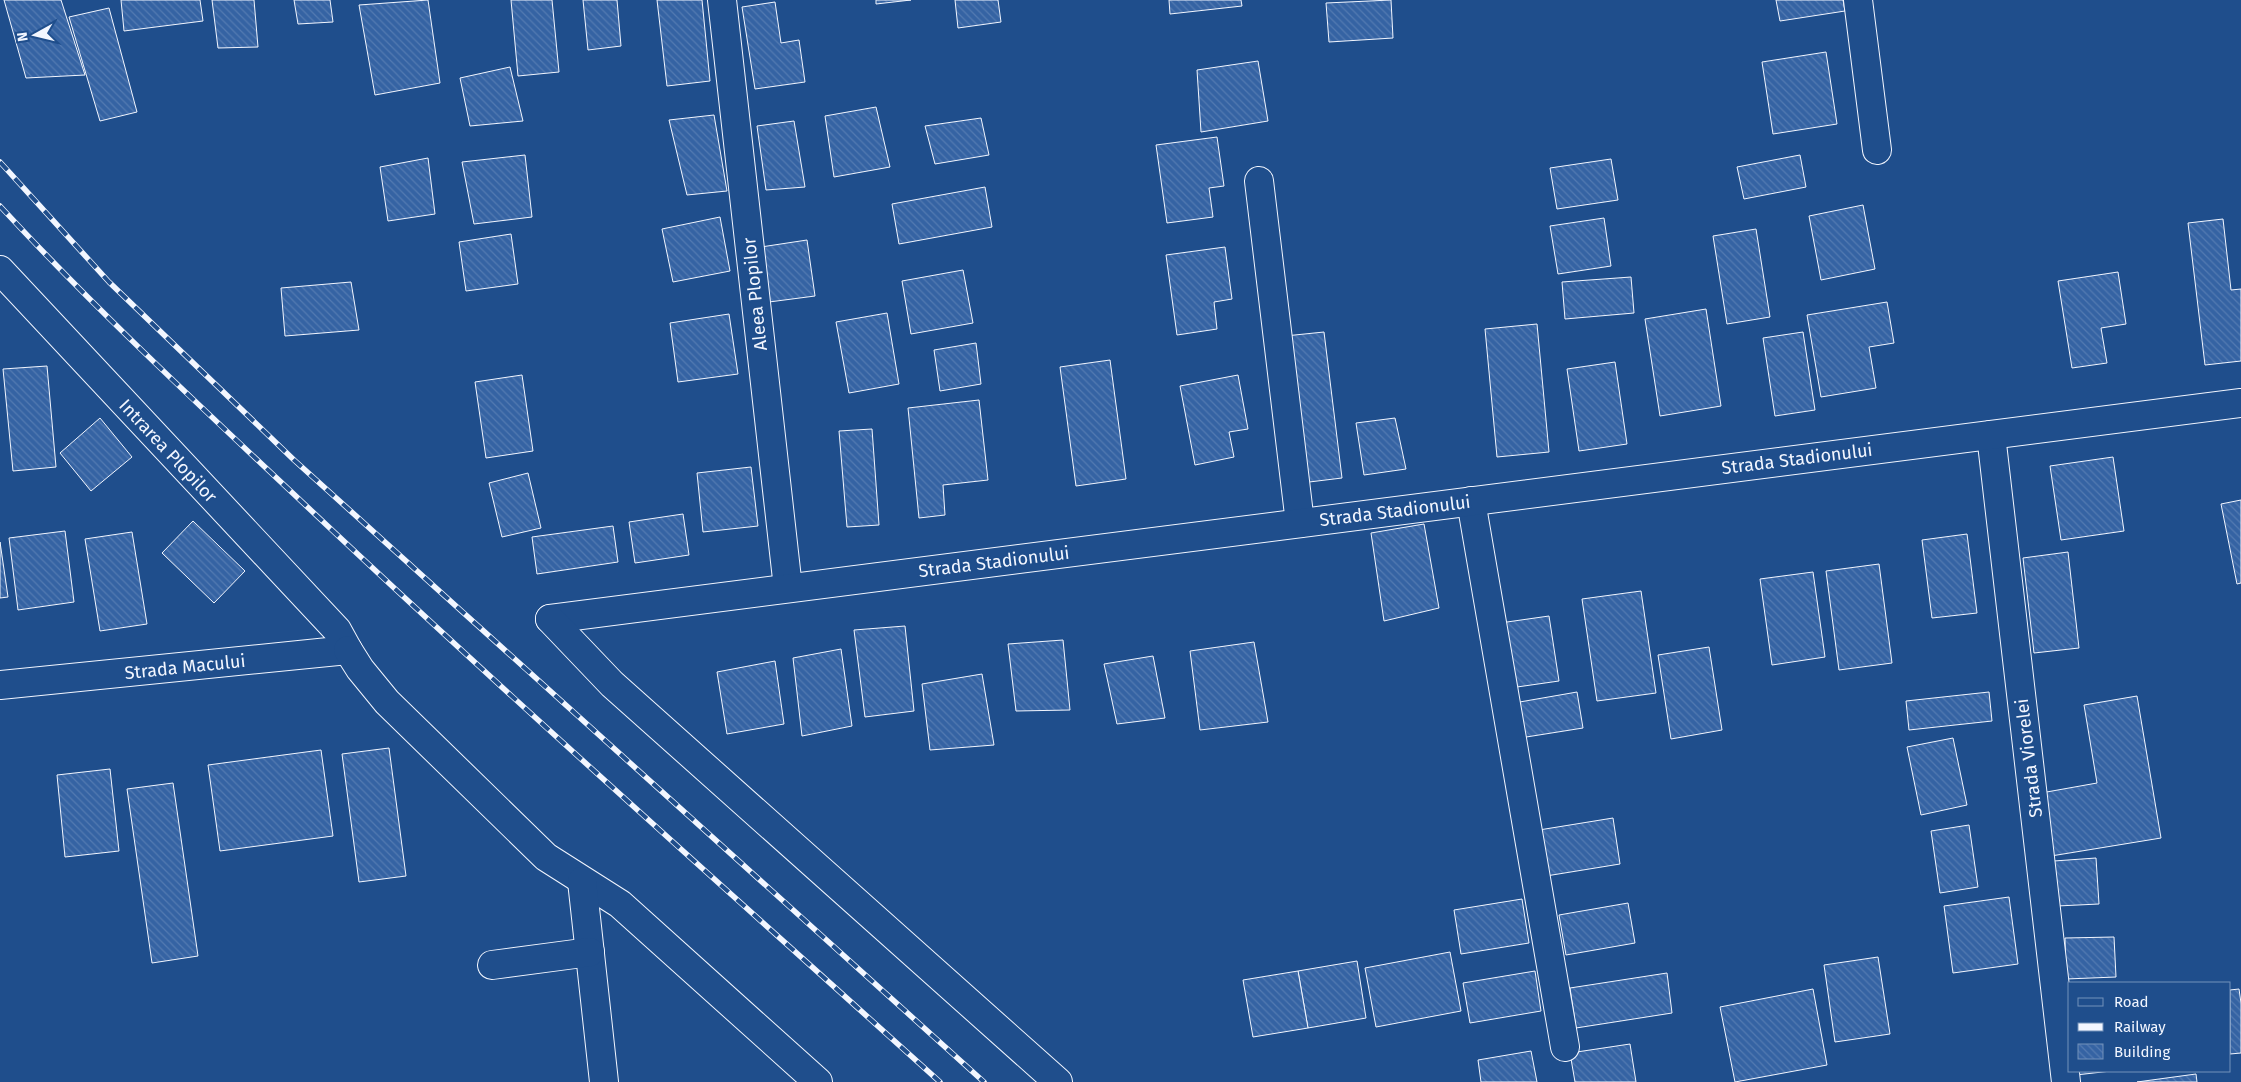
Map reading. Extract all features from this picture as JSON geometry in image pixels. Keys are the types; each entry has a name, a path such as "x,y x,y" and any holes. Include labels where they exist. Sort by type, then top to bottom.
{"street":[{"name":"Aleea Plopilor","path":"722,0 788,588"},
{"path":"1858,0 1877,150"},
{"path":"1259,181 1300,523"},
{"name":"Intrarea Plopilor","path":"0,270 342,640 360,670 387,702 546,857 620,904 818,1082"},
{"name":"Strada Stadionului","path":"1058,1082 612,684 550,619 2241,403"},
{"name":"Strada Viorelei","path":"1992,434 2066,1082"},
{"path":"1471,501 1564,1047"},
{"name":"Strada Macului","path":"0,685 342,640"},
{"path":"582,881 604,1082"},
{"path":"492,965 590,952"}],"building":[{"path":"4,0 61,0 85,75 26,78"},
{"path":"121,0 200,0 203,21 124,31"},
{"path":"212,0 254,0 258,47 218,48"},
{"path":"294,0 330,0 333,22 298,24"},
{"path":"428,0 440,83 375,95 359,5"},
{"path":"511,0 552,0 559,72 518,76"},
{"path":"583,0 617,0 621,46 588,50"},
{"path":"657,0 702,0 710,81 667,86"},
{"path":"876,0 911,0 876,4"},
{"path":"955,0 998,0 1001,22 958,28"},
{"path":"1169,0 1241,0 1242,6 1170,14"},
{"path":"1391,0 1393,38 1329,42 1326,3"},
{"path":"1776,0 1843,0 1845,11 1780,21"},
{"path":"775,2 781,43 799,40 805,82 755,89 742,7"},
{"path":"109,8 137,112 100,121 69,17"},
{"path":"1826,52 1837,124 1773,134 1762,62"},
{"path":"1258,61 1268,121 1201,132 1197,70"},
{"path":"510,67 523,121 470,126 460,78"},
{"path":"876,107 890,167 834,177 825,116"},
{"path":"714,115 727,191 687,195 669,120"},
{"path":"981,118 989,155 935,164 925,126"},
{"path":"794,121 805,187 766,190 757,126"},
{"path":"1217,137 1224,186 1209,188 1213,217 1167,223 1156,145"},
{"path":"525,155 532,217 474,224 462,162"},
{"path":"1800,155 1806,187 1744,199 1737,167"},
{"path":"428,158 435,214 388,221 380,167"},
{"path":"1611,159 1618,200 1557,209 1550,168"},
{"path":"985,187 992,227 899,244 892,204"},
{"path":"1863,205 1875,269 1821,280 1809,216"},
{"path":"720,217 730,271 673,282 662,229"},
{"path":"1604,218 1611,266 1558,274 1550,226"},
{"path":"2223,219 2231,290 2241,289 2241,361 2205,365 2188,223"},
{"path":"1756,229 1770,317 1727,324 1713,236"},
{"path":"511,234 518,284 466,291 459,242"},
{"path":"807,240 815,296 769,302 761,247"},
{"path":"1225,247 1232,299 1214,302 1217,329 1177,335 1166,255"},
{"path":"963,270 973,323 911,334 902,281"},
{"path":"2118,272 2126,324 2101,328 2107,363 2072,368 2058,281"},
{"path":"1631,277 1634,313 1565,319 1562,282"},
{"path":"351,282 359,330 285,336 281,288"},
{"path":"1887,302 1894,343 1869,347 1876,388 1821,397 1807,315"},
{"path":"1706,309 1721,406 1660,416 1645,319"},
{"path":"887,313 899,384 849,393 836,322"},
{"path":"729,314 738,374 678,382 670,323"},
{"path":"1537,324 1549,452 1497,457 1485,329"},
{"path":"1324,332 1342,478 1301,483 1285,336"},
{"path":"1803,332 1815,410 1775,416 1763,338"},
{"path":"976,343 981,384 940,391 934,350"},
{"path":"1110,360 1126,479 1076,486 1060,367"},
{"path":"1615,362 1627,444 1579,451 1567,369"},
{"path":"47,366 56,467 13,471 3,369"},
{"path":"522,375 533,451 486,458 475,382"},
{"path":"1238,375 1248,429 1229,432 1234,457 1195,465 1180,386"},
{"path":"979,400 988,480 943,485 945,515 919,518 908,408"},
{"path":"100,418 132,457 91,491 60,453"},
{"path":"1395,418 1406,469 1364,475 1356,423"},
{"path":"872,429 879,525 847,527 839,431"},
{"path":"2113,457 2124,531 2061,540 2050,466"},
{"path":"751,467 758,526 703,532 697,473"},
{"path":"528,473 541,528 502,537 489,483"},
{"path":"2241,500 2241,583 2237,584 2221,504"},
{"path":"683,514 689,555 635,563 629,522"},
{"path":"193,521 245,571 214,603 162,553"},
{"path":"1424,524 1439,608 1384,621 1371,533"},
{"path":"613,526 618,562 537,574 532,537"},
{"path":"65,531 74,602 18,610 9,538"},
{"path":"132,532 147,624 100,631 85,539"},
{"path":"1967,534 1977,613 1932,618 1922,540"},
{"path":"0,542 8,597 0,598"},
{"path":"2068,552 2079,648 2034,653 2023,558"},
{"path":"1879,564 1892,663 1839,670 1826,571"},
{"path":"1813,572 1825,657 1772,665 1760,579"},
{"path":"1641,591 1656,693 1597,701 1582,599"},
{"path":"1549,616 1559,681 1510,688 1500,623"},
{"path":"905,626 914,711 865,717 854,630"},
{"path":"1063,640 1070,710 1016,711 1008,644"},
{"path":"1254,642 1268,722 1200,730 1190,651"},
{"path":"1709,647 1722,730 1671,739 1658,655"},
{"path":"841,649 852,726 802,736 793,658"},
{"path":"1153,656 1165,718 1117,724 1104,664"},
{"path":"775,661 784,724 727,734 717,672"},
{"path":"982,674 994,745 930,750 922,684"},
{"path":"1577,692 1583,728 1520,738 1514,703"},
{"path":"1989,692 1992,721 1909,730 1906,701"},
{"path":"2137,696 2161,838 2051,856 2041,793 2097,783 2084,705"},
{"path":"1953,738 1967,805 1921,815 1907,747"},
{"path":"389,748 406,876 359,882 342,754"},
{"path":"321,750 333,836 220,851 208,765"},
{"path":"110,769 119,851 65,857 57,775"},
{"path":"173,783 198,956 152,963 127,789"},
{"path":"1613,818 1620,864 1546,876 1539,830"},
{"path":"1969,825 1978,887 1940,893 1931,831"},
{"path":"2096,858 2099,904 2057,906 2054,861"},
{"path":"2009,897 2018,964 1953,973 1944,906"},
{"path":"1522,899 1529,943 1461,954 1454,910"},
{"path":"1628,903 1635,943 1566,955 1559,915"},
{"path":"2114,937 2116,977 2066,979 2065,938"},
{"path":"1450,952 1461,1011 1376,1027 1365,968"},
{"path":"1878,957 1890,1034 1835,1042 1824,965"},
{"path":"1357,961 1366,1018 1308,1028 1298,971"},
{"path":"1298,971 1308,1028 1253,1037 1243,980"},
{"path":"1535,971 1541,1011 1470,1023 1463,983"},
{"path":"1667,973 1672,1013 1576,1028 1570,988"},
{"path":"1813,989 1827,1065 1735,1082 1720,1007"},
{"path":"2239,989 2241,1003 2241,1053 2231,1054 2231,990"},
{"path":"1630,1044 1636,1082 1575,1082 1570,1053"},
{"path":"1531,1051 1537,1082 1481,1082 1478,1060"},
{"path":"2075,1072 2102,1072 2076,1075"},
{"path":"2196,1074 2197,1082 2137,1082"}],"railway":[{"path":"0,162 109,282 294,460 984,1082"},
{"path":"0,206 147,356 379,574 618,793 940,1082"}]}
